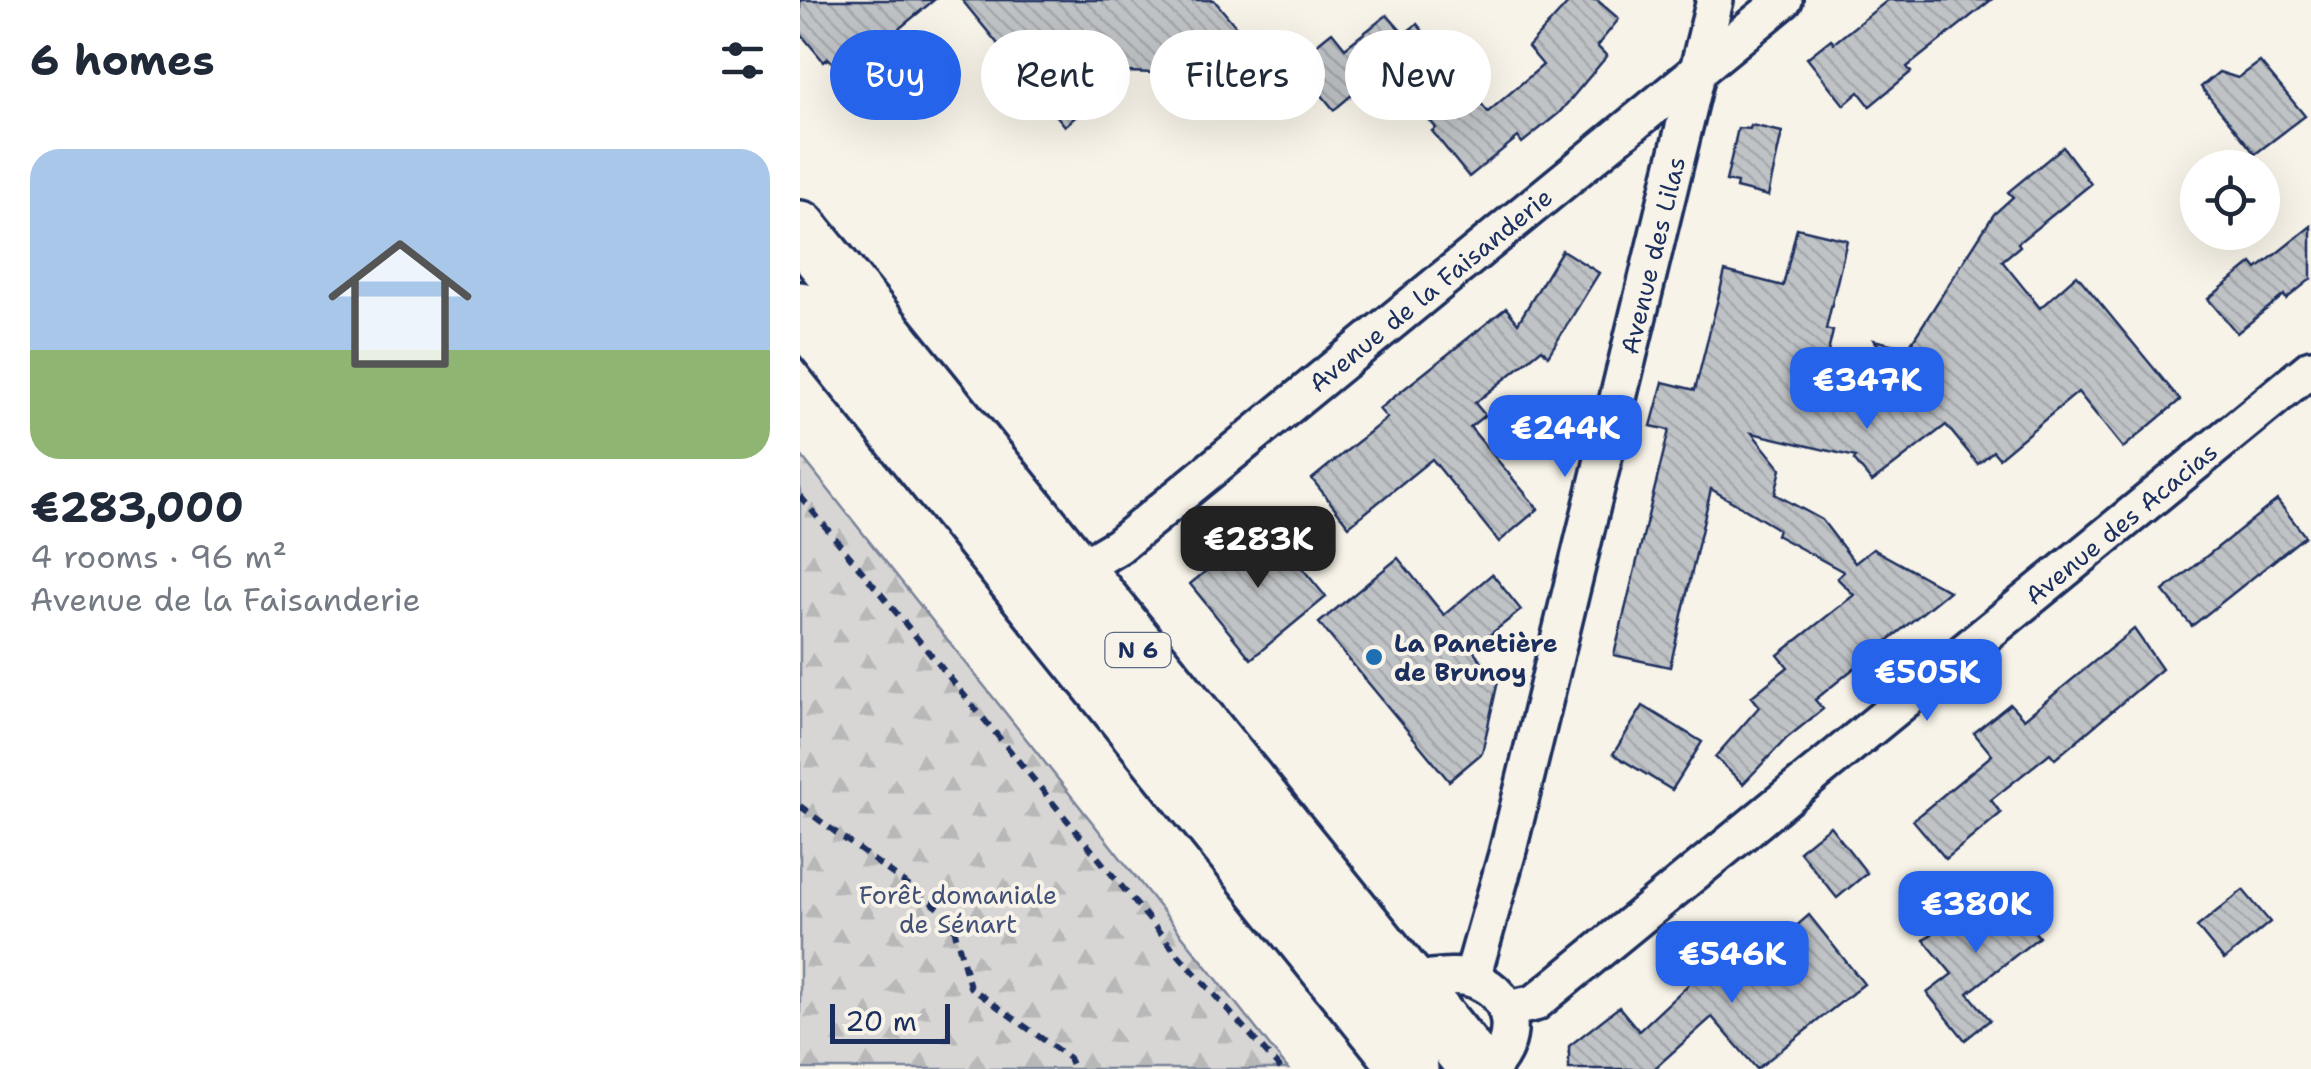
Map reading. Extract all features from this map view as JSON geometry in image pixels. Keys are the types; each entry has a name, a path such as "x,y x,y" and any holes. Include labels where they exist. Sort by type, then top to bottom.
{"main road":[{"name":"N 6","path":"800,229 1478,1069"},
{"name":"N 6","path":"800,310 1410,1069"}],"street":[{"name":"Avenue des Lilas","path":"1472,978 1508,854 1714,0"},
{"name":"Avenue de la Faisanderie","path":"1074,572 1118,546 1784,0"},
{"name":"Avenue des Acacias","path":"1508,1008 1535,1002 2311,368"},
{"path":"1405,981 1472,978 1490,988 1508,1008 1510,1029 1507,1048 1490,1069"}],"path":[{"path":"800,496 1174,951 1281,1069"},
{"path":"800,806 951,917 970,987 1069,1058 1074,1069"}],"green space":[{"name":"Forêt domaniale de Sénart","path":"800,454 1288,1069 800,1069"}],"building":[{"path":"800,0 934,0 898,30 830,30 830,60 824,62 800,33"},
{"path":"962,0 1214,0 1238,29 1150,30 1150,73 1130,72 1130,30 987,30"},
{"path":"1571,0 1597,0 1619,19 1597,46 1607,56 1559,113 1522,143 1518,137 1469,177 1432,131 1436,128 1430,120 1491,120 1491,109 1543,65 1528,47"},
{"path":"1888,0 1991,0 1907,67 1911,72 1870,106 1859,92 1844,105 1807,58 1831,39 1834,43"},
{"path":"1387,15 1400,30 1368,30"},
{"path":"1332,32 1345,48 1345,101 1334,110 1325,99 1325,38"},
{"path":"2260,62 2305,116 2260,150 2252,150 2201,87 2219,72 2238,78"},
{"path":"1751,125 1782,132 1768,196 1736,188 1737,183 1726,181 1738,128 1750,129"},
{"path":"2063,147 2091,184 2018,243 2020,246 2002,261 2040,308 2077,275 2180,400 2123,448 2078,392 1999,458 1993,451 1978,464 1946,425 1872,482 1854,460 1856,457 1752,433 1781,469 1775,494 1822,520 1855,563 1873,549 1949,591 1815,700 1823,709 1787,738 1743,784 1715,757 1759,707 1751,697 1788,667 1778,655 1854,595 1837,578 1844,572 1776,535 1778,529 1711,489 1670,667 1614,655 1669,430 1651,426 1663,382 1695,390 1725,271 1783,286 1797,228 1847,240 1826,329 1833,331 1819,391 1871,401 1896,366 1874,340 1908,348 1994,214 2013,197 2008,192"},
{"path":"2311,226 2311,279 2237,333 2208,299 2252,263 2257,269"},
{"path":"1562,250 1599,273 1548,356 1542,349 1475,403 1485,415 1470,427 1538,509 1499,542 1432,459 1349,526 1312,479 1387,418 1379,409 1506,308 1518,323"},
{"path":"2277,500 2305,536 2192,626 2163,591"},
{"path":"1265,523 1326,597 1251,659 1190,584"},
{"path":"1398,558 1444,615 1492,574 1521,610 1472,649 1498,681 1482,753 1449,781 1319,623"},
{"path":"2134,629 2162,669 2055,759 2050,753 1991,800 2001,813 1946,859 1913,820 1992,755 1974,733 2010,704 2024,719"},
{"path":"1643,706 1702,742 1672,790 1613,754"},
{"path":"1830,826 1867,873 1837,898 1799,851"},
{"path":"2243,890 2270,922 2224,960 2197,927"},
{"path":"2002,891 2039,937 1968,993 1990,1020 1965,1040 1927,993 1952,974 1924,940 1978,898 1985,906"},
{"path":"1809,915 1864,984 1757,1069 1712,1017 1654,1069 1569,1069 1569,1046 1619,1007 1639,1031 1688,985 1690,957 1718,961 1726,955 1741,974"}],"place":[{"name":"La Panetière de Brunoy","path":"1374,657"}]}
